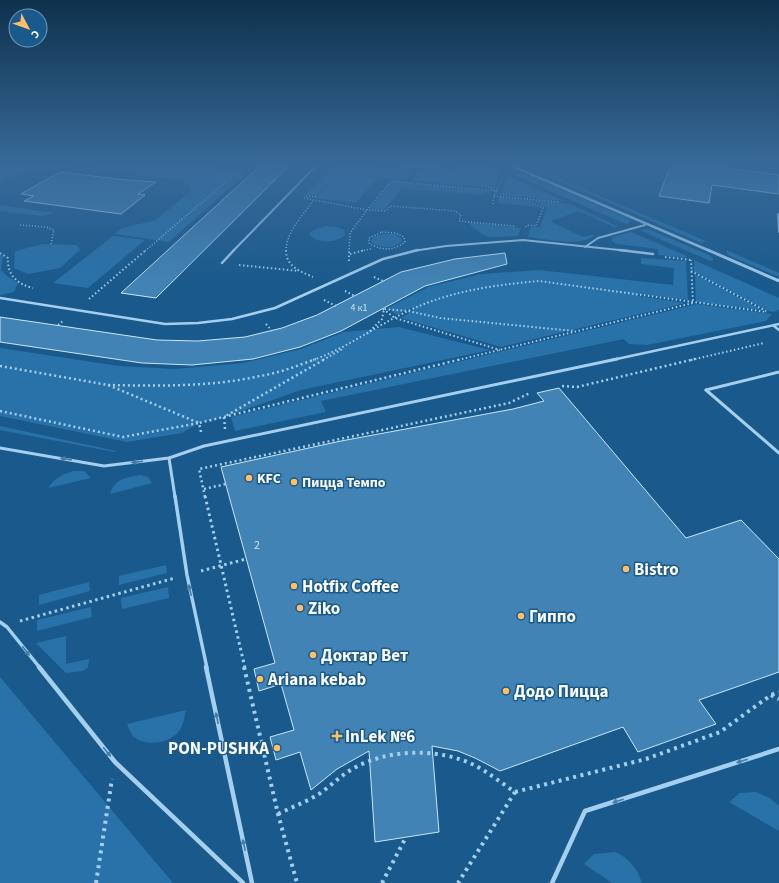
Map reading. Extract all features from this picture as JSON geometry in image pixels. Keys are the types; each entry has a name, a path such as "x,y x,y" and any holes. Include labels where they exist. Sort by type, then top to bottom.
{"street":[{"path":"600,205 779,282"}],"lane":[{"path":"222,264 278,205"},
{"path":"778,214 778,232"},
{"path":"585,247 598,238 645,225"},
{"path":"0,298 165,324 198,323 232,319 275,308 382,259 414,251 480,242 523,240 653,254"},
{"path":"0,448 104,466 169,458 204,446 779,324"},
{"path":"774,326 779,330"},
{"path":"779,372 706,390 779,453"},
{"path":"169,458 187,575 252,883"},
{"path":"0,622 7,627 115,762 243,883"},
{"path":"552,883 585,811 779,749"}],"path":[{"path":"76,310 199,205"},
{"path":"310,205 289,237 285,251 289,263 300,271 327,284"},
{"path":"342,205 386,212 390,206 455,211 461,215 459,220 526,227 527,225 536,226 543,208 537,205"},
{"path":"352,272 348,264 350,254 350,232 371,205"},
{"path":"20,225 46,227 54,230 51,244"},
{"path":"523,240 526,227"},
{"path":"350,254 363,249 381,248 398,247 405,242 406,239 400,234 389,232 376,233 369,238 369,243 381,248"},
{"path":"0,253 8,258 8,269 12,276 24,286 39,290"},
{"path":"691,255 693,303"},
{"path":"222,264 300,271"},
{"path":"224,417 408,311 435,300 481,286 539,281 768,312 691,271"},
{"path":"83,297 90,298"},
{"path":"0,411 123,437 199,423 693,303"},
{"path":"384,309 408,311 440,318 576,331"},
{"path":"384,309 395,318 502,350"},
{"path":"364,337 382,319 384,309"},
{"path":"0,366 108,385 170,387 253,378 317,359 359,340"},
{"path":"558,386 577,387 764,344"},
{"path":"108,385 199,423"},
{"path":"297,883 278,814 200,469 509,403 537,391"},
{"path":"199,423 202,438"},
{"path":"204,489 226,484"},
{"path":"7,627 25,619 246,559"},
{"path":"458,883 515,792 646,759 720,732 771,695 779,692"},
{"path":"771,695 779,700"},
{"path":"278,814 314,797 357,766 370,761 400,754 434,754 457,758 472,764 515,792"},
{"path":"96,883 115,762"},
{"path":"382,883 405,839"}],"shaded area":[{"path":"0,205 1,205 54,213 43,216 0,211"},
{"path":"174,205 210,205 169,242 115,234 122,228 156,220"},
{"path":"373,205 388,205 384,210 370,209"},
{"path":"521,205 535,205 539,207"},
{"path":"541,205 573,205 619,227 614,227 579,211 550,221 583,237 594,236 571,242 528,237 531,227 540,227 547,208"},
{"path":"583,205 597,205 627,218 630,220 629,223 626,224"},
{"path":"615,205 621,205 706,241 701,243"},
{"path":"467,222 521,228 518,236 489,237 482,234"},
{"path":"326,226 337,227 344,230 345,235 337,240 322,241 313,238 310,235 310,233 316,229"},
{"path":"648,229 709,255 714,259 710,261 639,230"},
{"path":"631,232 687,256 685,258 658,255 658,249 617,244 612,241 613,237"},
{"path":"394,234 402,239 402,241 391,247 378,246 371,242 375,236"},
{"path":"113,236 145,240 88,288 53,283"},
{"path":"43,244 77,245 80,250 60,268 28,274 14,268 15,251"},
{"path":"726,250 779,273 779,277 728,255"},
{"path":"0,254 3,256 1,270 18,283 14,292 0,295"},
{"path":"641,258 686,261 688,300 638,294 638,296 686,303 501,347 401,318 412,311 413,307 396,315 388,308 428,287 481,274 539,270 673,285 674,268 641,264"},
{"path":"694,260 779,298 779,309 774,312 768,311 694,272"},
{"path":"695,274 762,310 696,302"},
{"path":"697,304 772,314 766,321 647,345 629,344 624,339 321,401 326,412 235,431 231,417"},
{"path":"399,327 490,350 301,390 224,417 199,423 182,433 127,442 0,416 0,348 119,366 175,369 244,363 301,349 344,332"},
{"path":"0,426 116,451 114,452 0,430"},
{"path":"74,471 84,471 91,478 48,488 59,477"},
{"path":"141,475 148,477 152,483 110,494 118,482 126,478"},
{"path":"166,565 167,573 119,585 119,576"},
{"path":"89,582 90,591 39,605 39,595"},
{"path":"168,587 169,598 122,609 121,598"},
{"path":"91,607 92,617 37,631 37,620"},
{"path":"66,636 66,664 89,659 88,667 83,671 66,673 36,643"},
{"path":"0,677 173,883 0,883"},
{"path":"186,710 181,729 170,739 163,741 150,743 144,742 132,735 127,724"},
{"path":"756,792 770,798 779,806 779,831 729,802 740,793"},
{"path":"616,852 632,865 638,873 642,883 612,883 584,864 594,854"}],"building":[{"path":"55,205 132,205 121,214"},
{"path":"217,205 249,205 156,298 121,293"},
{"path":"505,253 507,264 425,286 341,331 300,347 253,359 192,365 142,363 0,342 0,317 157,340 198,341 245,337 282,328 317,315 401,272 455,259"},
{"name":"Гиппо","path":"559,388 686,538 741,520 779,559 779,672 699,700 716,724 638,752 623,727 500,771 458,751 432,746 439,832 375,842 369,751 337,769 311,790 300,752 276,760 270,737 294,730 281,684 259,691 254,669 275,663 221,467 341,441 513,409 544,401 537,393"}],"place":[{"name":"KFC","path":"249,478"},
{"name":"Пицца Темпо","path":"294,482"},
{"name":"Bistro","path":"626,569"},
{"name":"Hotfix Coffee","path":"294,586"},
{"name":"Ziko","path":"300,608"},
{"name":"Гиппо","path":"521,616"},
{"name":"Доктар Вет","path":"313,655"},
{"name":"Ariana kebab","path":"260,679"},
{"name":"Додо Пицца","path":"506,691"},
{"name":"InLek №6","path":"337,736"},
{"name":"PON-PUSHKA","path":"277,748"}]}
